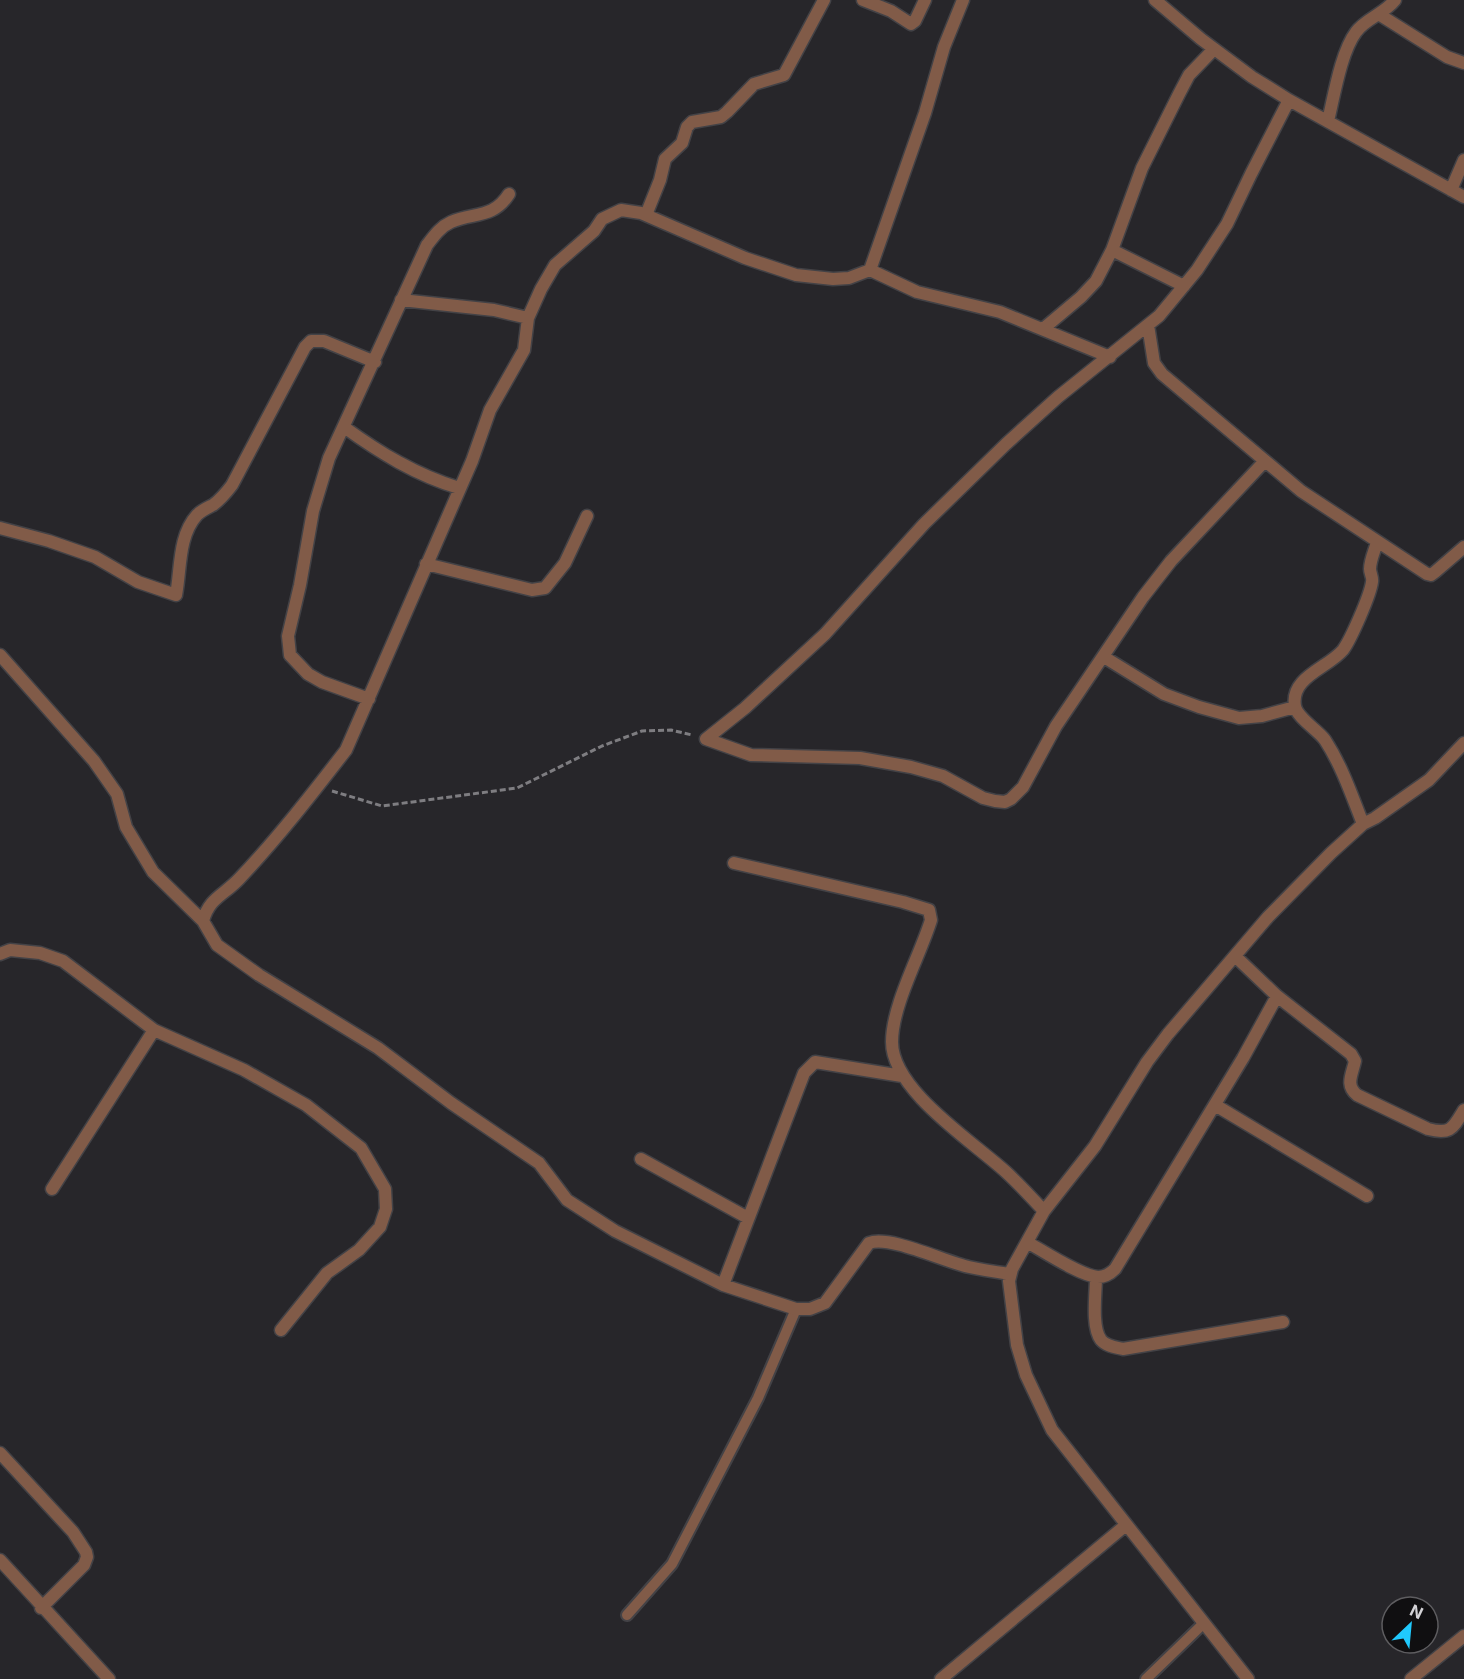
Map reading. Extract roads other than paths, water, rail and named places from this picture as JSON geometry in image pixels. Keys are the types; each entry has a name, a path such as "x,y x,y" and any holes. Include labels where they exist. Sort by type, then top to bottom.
{"street":[{"path":"646,215 660,180 665,159 682,143 687,127 695,121 721,117 754,84 784,75 824,0"},
{"path":"863,0 891,11 911,24 915,21 924,0"},
{"path":"870,270 924,113 944,47 963,0"},
{"path":"1155,0 1245,73 1289,100 1464,197"},
{"path":"1328,121 1350,43 1356,31 1380,15 1395,0"},
{"path":"1380,15 1447,57 1464,63"},
{"path":"1043,328 1096,281 1112,250 1142,168 1179,94 1190,75 1214,50"},
{"path":"1264,462 1171,561 1143,597 1056,726 1023,787 1005,802 983,798 943,776 911,766 860,758 751,755 706,739 745,708 825,634 924,524 1006,444 1058,397 1159,316 1197,270 1227,224 1289,100"},
{"path":"1451,190 1464,160"},
{"path":"369,699 322,682 308,674 296,663 288,649 288,636 313,511 329,458 427,245 438,230 451,222 489,212 502,204 509,194"},
{"path":"203,921 207,908 237,881 318,787 346,750 471,461 490,410 524,350 528,318 541,289 555,265 594,231 605,215 621,210 646,215 745,258 796,275 833,279 849,278 870,270 917,292 1000,312 1110,357"},
{"path":"1112,250 1184,286"},
{"path":"401,300 494,310 528,318"},
{"path":"1148,325 1154,363 1158,370 1300,491 1431,575 1464,547"},
{"path":"0,528 49,541 95,557 138,582 176,596 182,549 191,523 200,512 224,497 232,485 305,347 311,341 324,342 375,362"},
{"path":"344,427 385,456 407,468 438,482 459,488"},
{"path":"426,564 532,590 545,588 565,563 587,516"},
{"path":"1363,824 1348,784 1325,740 1295,707 1296,695 1302,682 1334,659 1344,648 1353,631 1372,583 1370,569 1377,542"},
{"path":"0,655 94,761 117,794 126,827 153,872 203,921 217,945 259,975 378,1048 451,1103 539,1163 567,1200 615,1232 723,1285 796,1309 810,1309 825,1303 869,1244 875,1241 892,1243 968,1267 1010,1274"},
{"path":"1104,657 1164,693 1199,707 1239,718 1262,716 1295,707"},
{"path":"1248,1679 1052,1430 1026,1375 1017,1345 1009,1296 1010,1274 1044,1211 1095,1146 1158,1046 1234,956 1268,917 1331,853 1363,824 1429,780 1464,743"},
{"path":"734,863 929,910 931,920 906,982 892,1040 894,1057 902,1076 917,1095 1006,1172 1044,1211"},
{"path":"0,954 10,950 40,953 63,961 154,1030 244,1070 306,1105 361,1148 385,1189 386,1209 380,1227 359,1250 327,1273 281,1330"},
{"path":"1234,956 1277,996 1351,1054 1355,1061 1349,1085 1351,1090 1358,1095 1438,1132 1446,1132 1455,1125 1464,1110"},
{"path":"1027,1242 1085,1274 1096,1277 1109,1275 1115,1269 1215,1105 1277,996"},
{"path":"52,1189 154,1030"},
{"path":"723,1285 804,1073 815,1062 902,1076"},
{"path":"1215,1105 1367,1196"},
{"path":"641,1159 748,1218"},
{"path":"1096,1277 1095,1320 1100,1339 1109,1346 1123,1349 1283,1322"},
{"path":"0,1453 73,1532 86,1552 84,1565 41,1608"},
{"path":"940,1679 1126,1525"},
{"path":"0,1560 41,1608 109,1679"},
{"path":"1411,1679 1464,1636"}],"lane":[{"path":"627,1615 672,1564 758,1398 796,1309"},
{"path":"1146,1679 1204,1623"}]}
